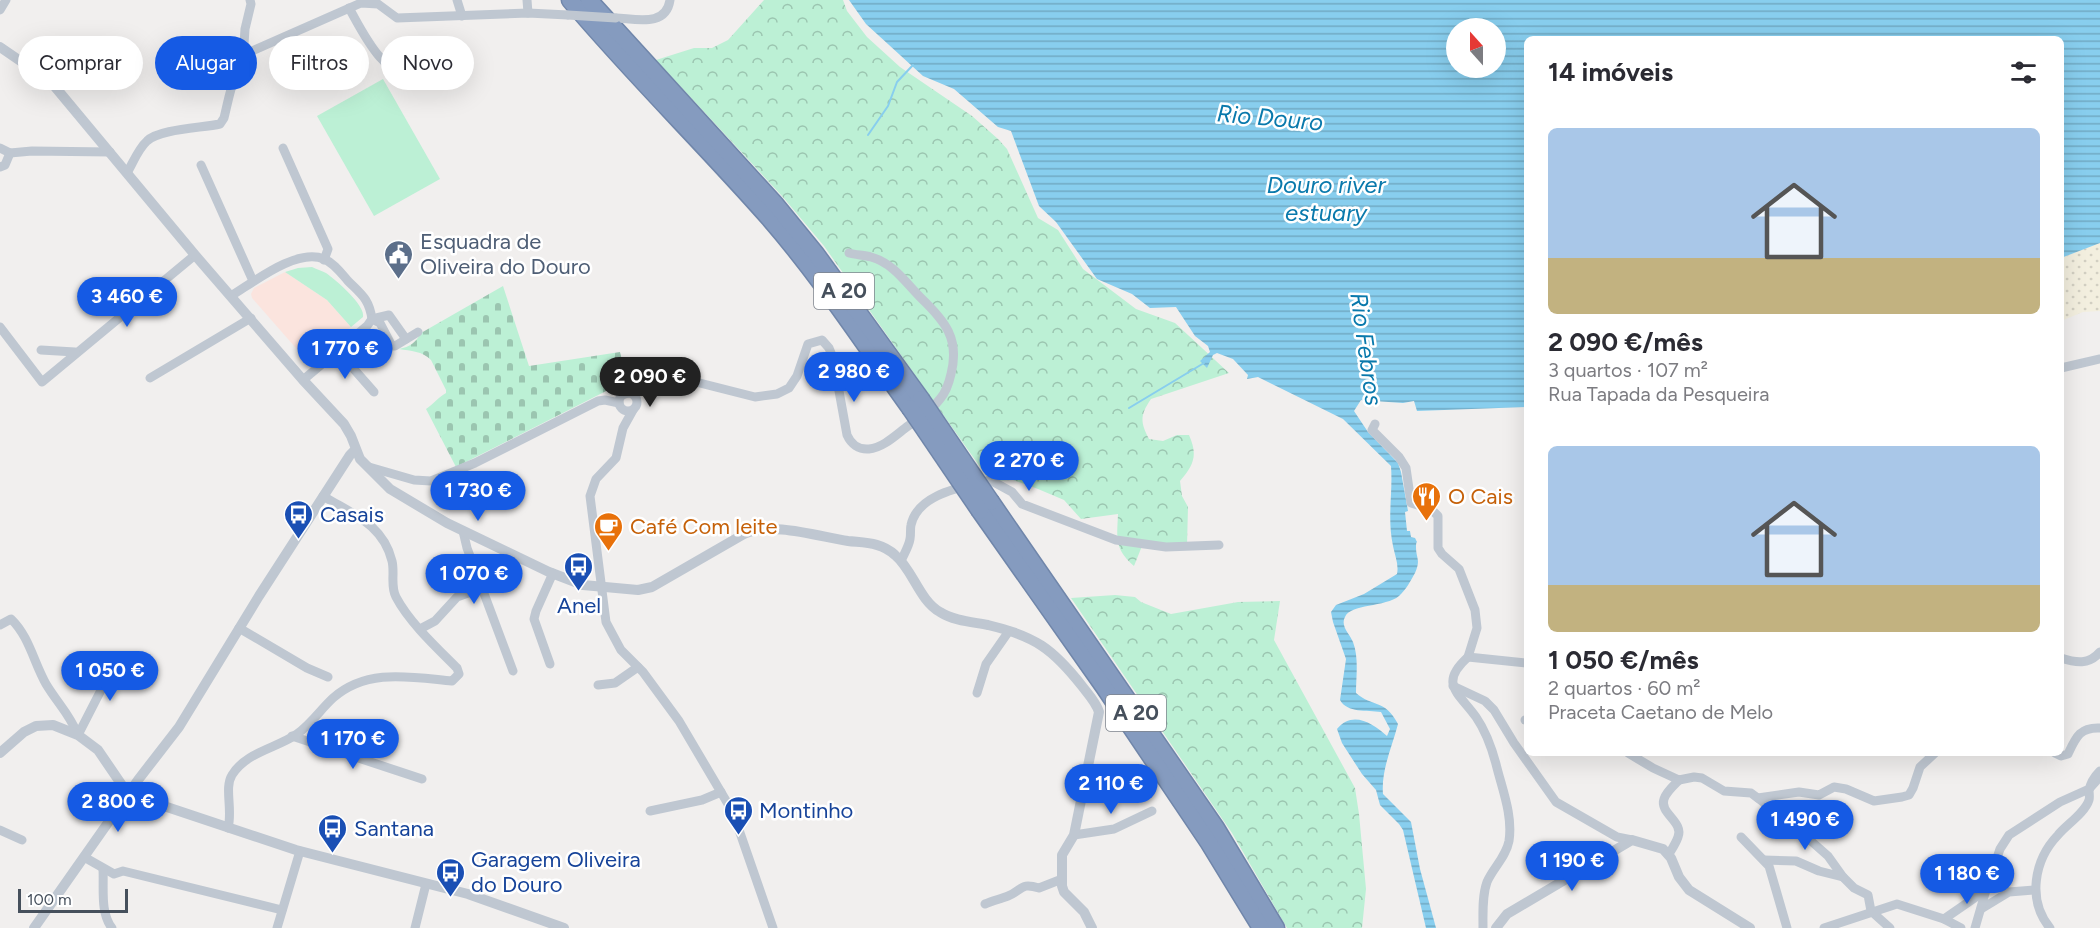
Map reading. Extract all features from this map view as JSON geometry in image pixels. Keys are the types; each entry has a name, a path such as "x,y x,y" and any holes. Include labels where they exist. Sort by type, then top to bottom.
{"highway":[{"name":"A 20","path":"589,0 691,124"},
{"name":"A 20","path":"569,8 691,124 816,254 1209,843 1261,928"},
{"name":"A 20","path":"985,506 1216,828 1276,928"}],"street":[{"path":"0,10 6,0"},
{"path":"244,36 250,0"},
{"path":"457,0 462,16"},
{"path":"527,0 528,13"},
{"path":"257,49 361,1 378,2 397,18 528,13 569,8 616,18 654,20 664,16 670,0"},
{"path":"349,8 375,54 381,59"},
{"path":"0,47 51,82 195,255 303,380 344,423 360,459 384,484 417,506 463,531 588,587 638,590 652,587 744,534 758,529 817,533 847,541 870,543 890,551 902,561 938,612 1009,631 1037,643 1058,657 1095,702 1100,712 1074,835 1062,855 1064,892 1084,912 1088,927"},
{"path":"127,173 145,142 151,138 160,134 220,124 224,118 231,90"},
{"path":"0,148 10,153 110,152"},
{"path":"283,148 328,249 324,260"},
{"path":"0,167 5,165 10,153"},
{"path":"201,165 253,281"},
{"path":"622,432 620,397 626,393 680,378 755,397 777,394 789,388 797,376 808,344 822,340 829,348 833,358 844,426 849,440 865,449 878,447 935,405 949,382 953,368 953,343 941,319 900,275 886,264 871,257 849,253"},
{"path":"0,327 42,382 75,352 195,255"},
{"path":"231,296 287,263 314,257 334,266 370,304 372,319"},
{"path":"303,380 367,326 372,319 389,315 406,339"},
{"path":"150,378 251,318"},
{"path":"372,319 380,323 392,346 418,332"},
{"path":"41,350 75,352"},
{"path":"337,351 374,392"},
{"path":"2064,367 2100,359"},
{"path":"658,384 644,393 635,407 622,432 616,458 612,465 596,479 590,496 603,610 612,635 621,650 638,667 679,721 721,792 738,827 773,928"},
{"path":"626,393 634,395 635,407"},
{"path":"369,467 414,480 431,481 475,463 598,401 605,400 626,411 635,407"},
{"path":"1375,424 1372,430 1399,457 1406,468 1411,503 1431,509 1438,516 1438,548 1459,568 1475,610 1477,628 1468,657 1456,669 1452,677 1452,686 1477,718 1485,736 1493,756 1510,823 1506,849 1487,882 1483,928"},
{"path":"34,928 128,794 179,728 239,628 355,450"},
{"path":"902,561 910,540 911,524 916,513 928,501 952,490 990,480 1012,492 1022,504 1116,540 1166,547 1219,545"},
{"path":"228,828 231,811 228,786 231,776 246,760 298,734 346,688 360,682 392,676 452,681 459,674 457,668 412,620 393,592 392,559 379,534 359,515 323,496"},
{"path":"463,531 467,548 513,671"},
{"path":"550,664 534,619 553,573"},
{"path":"420,629 435,621 458,597 482,588"},
{"path":"0,626 11,619 17,625 46,683 71,717 78,735"},
{"path":"239,628 307,668 328,677"},
{"path":"977,693 986,664 1009,631"},
{"path":"2064,659 2080,663 2088,661 2100,652"},
{"path":"78,735 118,657"},
{"path":"1468,657 1524,663"},
{"path":"598,685 615,683 638,667"},
{"path":"1452,686 1485,701 1494,710 1556,802 1617,837 1659,846 1669,854 1678,877 1689,890 1750,928"},
{"path":"0,753 24,732 36,726 53,725 78,735 98,750 128,794 300,851 468,894 552,926 564,928"},
{"path":"2064,755 2083,730 2100,728"},
{"path":"292,736 422,779"},
{"path":"1633,756 1679,780 1702,778 1724,791 1751,793 1788,828 1811,841 1828,856 1854,888 1868,895 1871,911 1890,928"},
{"path":"1758,798 1799,792 1819,795 1834,787 1846,789 1874,801 1902,797 1908,795 1913,788 1920,767 1932,756"},
{"path":"2050,928 2042,918 2035,890 2037,873 2042,858 2057,835 2069,826 2089,800 2089,789 2095,777 2099,775"},
{"path":"1669,854 1678,837 1679,828 1663,802 1664,797 1679,780"},
{"path":"1975,928 2000,849 2009,835 2060,802 2089,789"},
{"path":"650,811 702,800 721,792"},
{"path":"1074,835 1114,829 1152,811"},
{"path":"0,830 22,840"},
{"path":"1741,837 1769,866 1786,928"},
{"path":"1496,928 1507,914 1632,840"},
{"path":"277,928 300,851"},
{"path":"84,857 114,874 123,871 282,910"},
{"path":"1764,860 1796,861 1819,871 1843,877"},
{"path":"103,869 105,915 106,921 112,928"},
{"path":"985,904 1012,895 1019,888 1029,885 1039,888 1062,879"},
{"path":"415,928 426,884"},
{"path":"1944,919 1986,890"},
{"path":"1981,909 2009,892 2035,890"},
{"path":"1824,928 1897,904 1944,919 1961,928"}],"shaded area":[{"path":"285,272 327,300 351,327 309,363 252,298 254,288"}],"green space":[{"path":"764,0 843,0 847,11 867,37 900,67 972,116 1007,149 1038,218 1058,230 1083,269 1136,309 1175,323 1229,373 1151,399 1143,414 1144,428 1149,439 1163,441 1177,435 1189,435 1192,442 1193,460 1189,470 1180,481 1182,496 1188,507 1187,546 1144,541 1134,566 1123,554 1118,543 1118,514 1081,519 1064,500 1038,489 1013,480 990,481 824,246 782,196 656,60 694,48 712,48 728,40"},
{"path":"381,80 381,90 389,90 440,179 374,216 317,116 363,90 369,90 369,87"},
{"path":"312,267 331,276 360,306 363,317 351,327 327,300 285,272"},
{"path":"503,286 529,366 620,352 624,369 623,377 618,385 456,467 426,409 446,393 446,390 428,357 399,349 415,341 421,333"},
{"path":"1115,595 1135,597 1141,602 1171,614 1238,602 1280,601 1274,640 1355,788 1366,889 1362,928 1287,928 1232,833 1071,598"}],"sand":[{"path":"2100,243 2100,311 2083,312 2064,320 2064,257"}],"water":[{"name":"Douro river estuary","path":"849,0 2100,0 2100,243 2064,257 2064,36 1524,36 1524,407 1417,411 1414,401 1403,403 1374,401 1373,403 1361,400 1354,411 1368,432 1398,463 1408,511 1405,512 1407,531 1410,531 1411,537 1417,542 1417,568 1402,594 1393,600 1348,613 1344,624 1356,654 1356,693 1388,710 1398,724 1385,767 1383,794 1411,822 1420,869 1436,928 1426,928 1403,830 1380,805 1376,790 1362,774 1342,743 1337,729 1343,723 1356,719 1369,723 1387,736 1390,729 1381,712 1352,709 1340,700 1346,659 1331,612 1336,605 1364,594 1397,574 1390,525 1391,466 1343,419 1258,377 1247,379 1248,375 1233,359 1217,353 1213,355 1207,368 1200,361 1210,352 1208,346 1195,336 1176,307 1150,308 1132,294 1097,279 1056,222 1039,206 1011,131 998,127 954,89 923,76 866,24"}],"waterway":[{"path":"868,135 888,106 897,82 913,65"},
{"path":"1129,408 1204,363"}],"place":[{"name":"Esquadra de Oliveira do Douro","path":"399,280"},
{"name":"O Cais","path":"1427,522"},
{"name":"Casais","path":"299,540"},
{"name":"Café Com leite","path":"609,552"},
{"name":"Anel","path":"579,592"},
{"name":"Montinho","path":"738,836"},
{"name":"Santana","path":"333,854"},
{"name":"Garagem Oliveira do Douro","path":"450,898"}],"water label":[{"name":"Rio Douro","path":"1270,118"},
{"name":"Rio Febros","path":"1366,349"}]}
